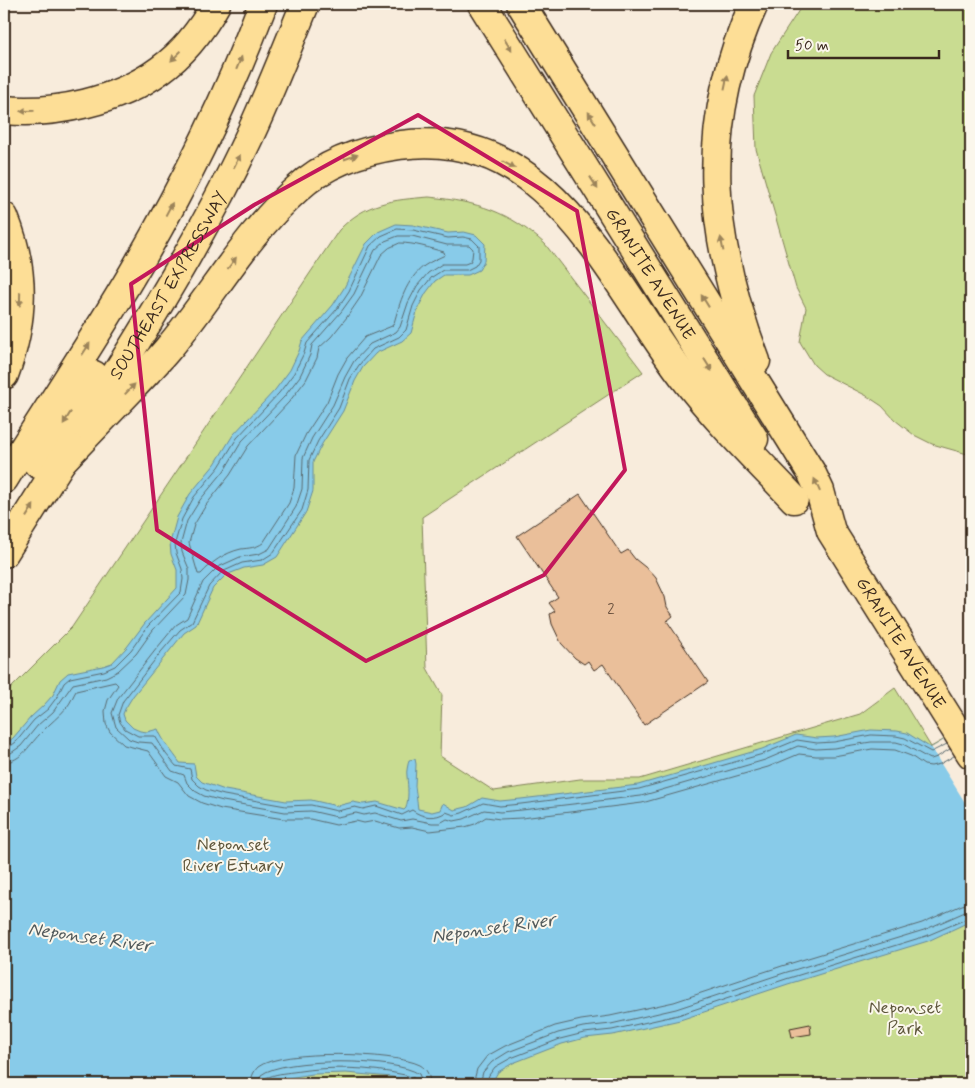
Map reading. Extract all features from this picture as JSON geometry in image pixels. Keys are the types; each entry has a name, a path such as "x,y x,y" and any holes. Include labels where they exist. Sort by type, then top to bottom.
{"highway":[{"path":"4,110 23,112 73,107 140,83 160,71 186,47 216,4"},
{"path":"4,445 80,325 152,202 190,128 243,4"},
{"path":"4,479 133,274 168,211 217,112 263,4"},
{"path":"4,518 129,320 199,196 232,130 285,4"},
{"name":"SOUTHEAST EXPRESSWAY","path":"4,552 144,329 215,204 279,70 304,4"},
{"name":"GRANITE AVENUE","path":"482,4 782,484 809,514 831,531"},
{"name":"GRANITE AVENUE","path":"521,4 814,478 820,491 831,531 964,743"},
{"path":"754,4 736,47 724,95 717,148 717,201 720,231 733,294 780,423"},
{"path":"60,463 167,350 258,228 299,186 343,160 368,151 421,143 460,147 490,156 511,166 554,198 579,226 661,345 699,396 794,499"},
{"path":"4,218 18,270 20,295 19,323 4,375"}],"highlighted area":[{"path":"418,115 577,211 625,470 544,575 366,661 157,530 131,284 254,205"}],"green space":[{"path":"803,4 971,4 971,455 932,444 914,435 895,420 882,406 867,396 824,374 814,365 800,342 806,308 796,288 756,149 754,96 771,53"},
{"name":"Neponset River Estuary","path":"429,197 463,202 491,210 518,223 545,244 643,372 422,517 427,668 442,695 440,756 494,791 580,779 640,779 860,714 895,688 931,747 971,724 971,1084 4,1084 4,695 72,627 339,230 359,213 380,204 403,199"}],"water":[{"name":"Neponset River Estuary","path":"396,224 413,225 448,233 464,232 476,235 485,244 484,261 479,270 468,275 444,275 435,281 418,308 411,333 402,341 376,353 363,367 343,411 313,462 313,491 306,512 277,557 263,565 244,568 226,575 213,588 196,625 184,633 133,696 123,714 125,720 133,728 140,731 147,732 158,729 180,763 194,764 196,776 202,782 225,790 286,801 311,800 337,806 353,802 363,804 377,802 404,810 408,796 407,774 409,760 415,759 415,786 418,809 432,812 440,810 443,803 454,810 467,807 482,798 500,801 638,785 762,749 796,735 817,738 834,737 871,730 897,731 907,733 931,748 971,724 971,921 928,941 788,984 680,1020 562,1044 513,1063 498,1072 491,1084 417,1084 392,1077 346,1073 313,1074 275,1080 265,1084 4,1084 4,745 13,738 53,695 60,680 68,673 112,663 177,588 177,570 171,554 170,543 177,517 190,494 215,464 233,435 275,390 290,370 302,341 333,305 344,288 366,244 378,232"}],"pier":[{"path":"971,724 971,812 931,748"}],"building":[{"path":"580,494 621,554 628,550 656,578 665,597 667,607 673,616 667,621 708,682 644,725 603,664 594,670 588,661 584,664 575,658 561,643 552,624 550,614 555,611 549,603 558,597 517,536"},
{"path":"810,1024 811,1034 792,1037 790,1028"}],"water label":[{"name":"Neponset River","path":"493,927"},
{"name":"Neponset River","path":"90,936"}],"park label":[{"name":"Neponset Park","path":"905,1017"}]}
